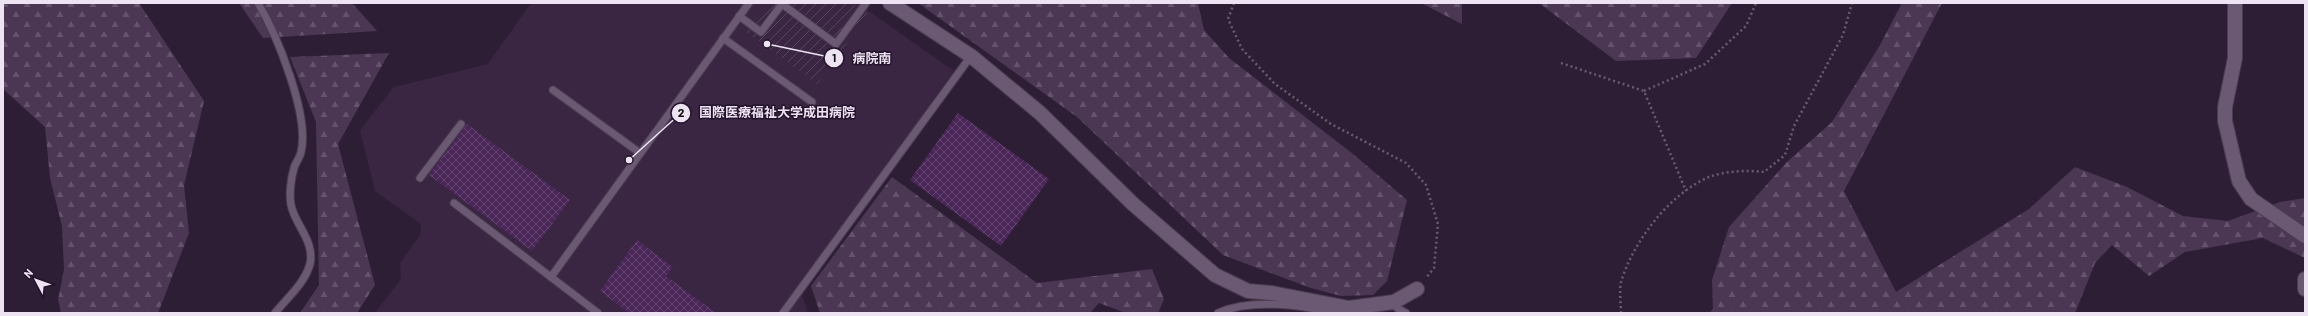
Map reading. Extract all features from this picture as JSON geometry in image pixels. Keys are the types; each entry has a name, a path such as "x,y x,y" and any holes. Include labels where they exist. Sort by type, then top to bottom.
{"street":[{"path":"890,3 971,56 1040,113 1133,204 1215,275 1248,291 1272,293 1344,310 1394,302 1417,289"},
{"path":"2235,3 2235,58 2225,107 2225,121 2239,181 2251,199 2305,236"},
{"path":"2305,279 2305,289"}],"lane":[{"path":"258,3 268,20 278,43 291,79 302,124 301,152 294,168 291,204 310,246 310,263 305,277 275,313"},
{"path":"551,277 749,3"},
{"path":"739,16 761,32 782,4 836,44 866,3"},
{"path":"723,38 812,102"},
{"path":"783,313 971,56"},
{"path":"553,90 640,153"},
{"path":"420,178 461,124"},
{"path":"454,203 598,313"},
{"path":"1394,302 1397,308 1406,313"},
{"path":"1218,313 1230,307 1252,305 1312,308 1331,313"}],"path":[{"path":"1234,3 1228,19 1242,49 1275,84 1331,124 1406,163 1426,186 1438,224 1434,268 1417,289"},
{"path":"1561,62 1644,91 1706,64 1746,26 1756,3"},
{"path":"1621,313 1621,284 1636,246 1674,199 1709,177 1747,170 1764,172 1785,155 1794,126 1843,35 1852,3"},
{"path":"1644,91 1686,191"}],"shaded area":[{"path":"531,3 857,3 954,71 799,286 808,313 375,313 401,279 400,263 420,235 421,224 375,191 360,130 394,87 488,64"},
{"path":"768,3 852,3 868,14 817,84 746,32"}],"green space":[{"path":"3,3 139,3 204,101 184,185 189,233 158,313 61,313 58,300 64,269 62,226 50,178 45,127 3,89"},
{"path":"239,3 352,3 377,31 263,38"},
{"path":"918,3 1198,3 1204,30 1229,58 1353,154 1407,200 1387,281 1373,295 1341,296 1311,288 1223,255 1077,117"},
{"path":"1421,3 1462,3 1462,24"},
{"path":"1539,3 1732,3 1696,58 1616,61"},
{"path":"1902,3 1942,3 1844,191 1896,292 2029,209 2075,167 2127,187 2183,216 2228,221 2280,202 2305,198 2305,258 2263,238 2185,252 2149,276 2112,245 2095,263 2075,313 1710,313 1713,308 1712,280 1729,227 1787,162 1832,122 1880,45"},
{"path":"389,53 338,144 375,285 357,313 300,313 319,285 316,122 290,57"},
{"path":"892,177 1037,283 1152,269 1164,299 1158,313 1126,313 1099,303 1090,313 820,313 811,286"}],"building":[{"path":"958,113 1049,179 1001,246 910,180"},
{"path":"467,124 570,200 532,251 429,175"},
{"path":"637,240 673,267 666,276 716,313 629,313 600,291"}],"place":[{"name":"病院南","path":"767,44"},
{"name":"国際医療福祉大学成田病院","path":"629,160"}]}
